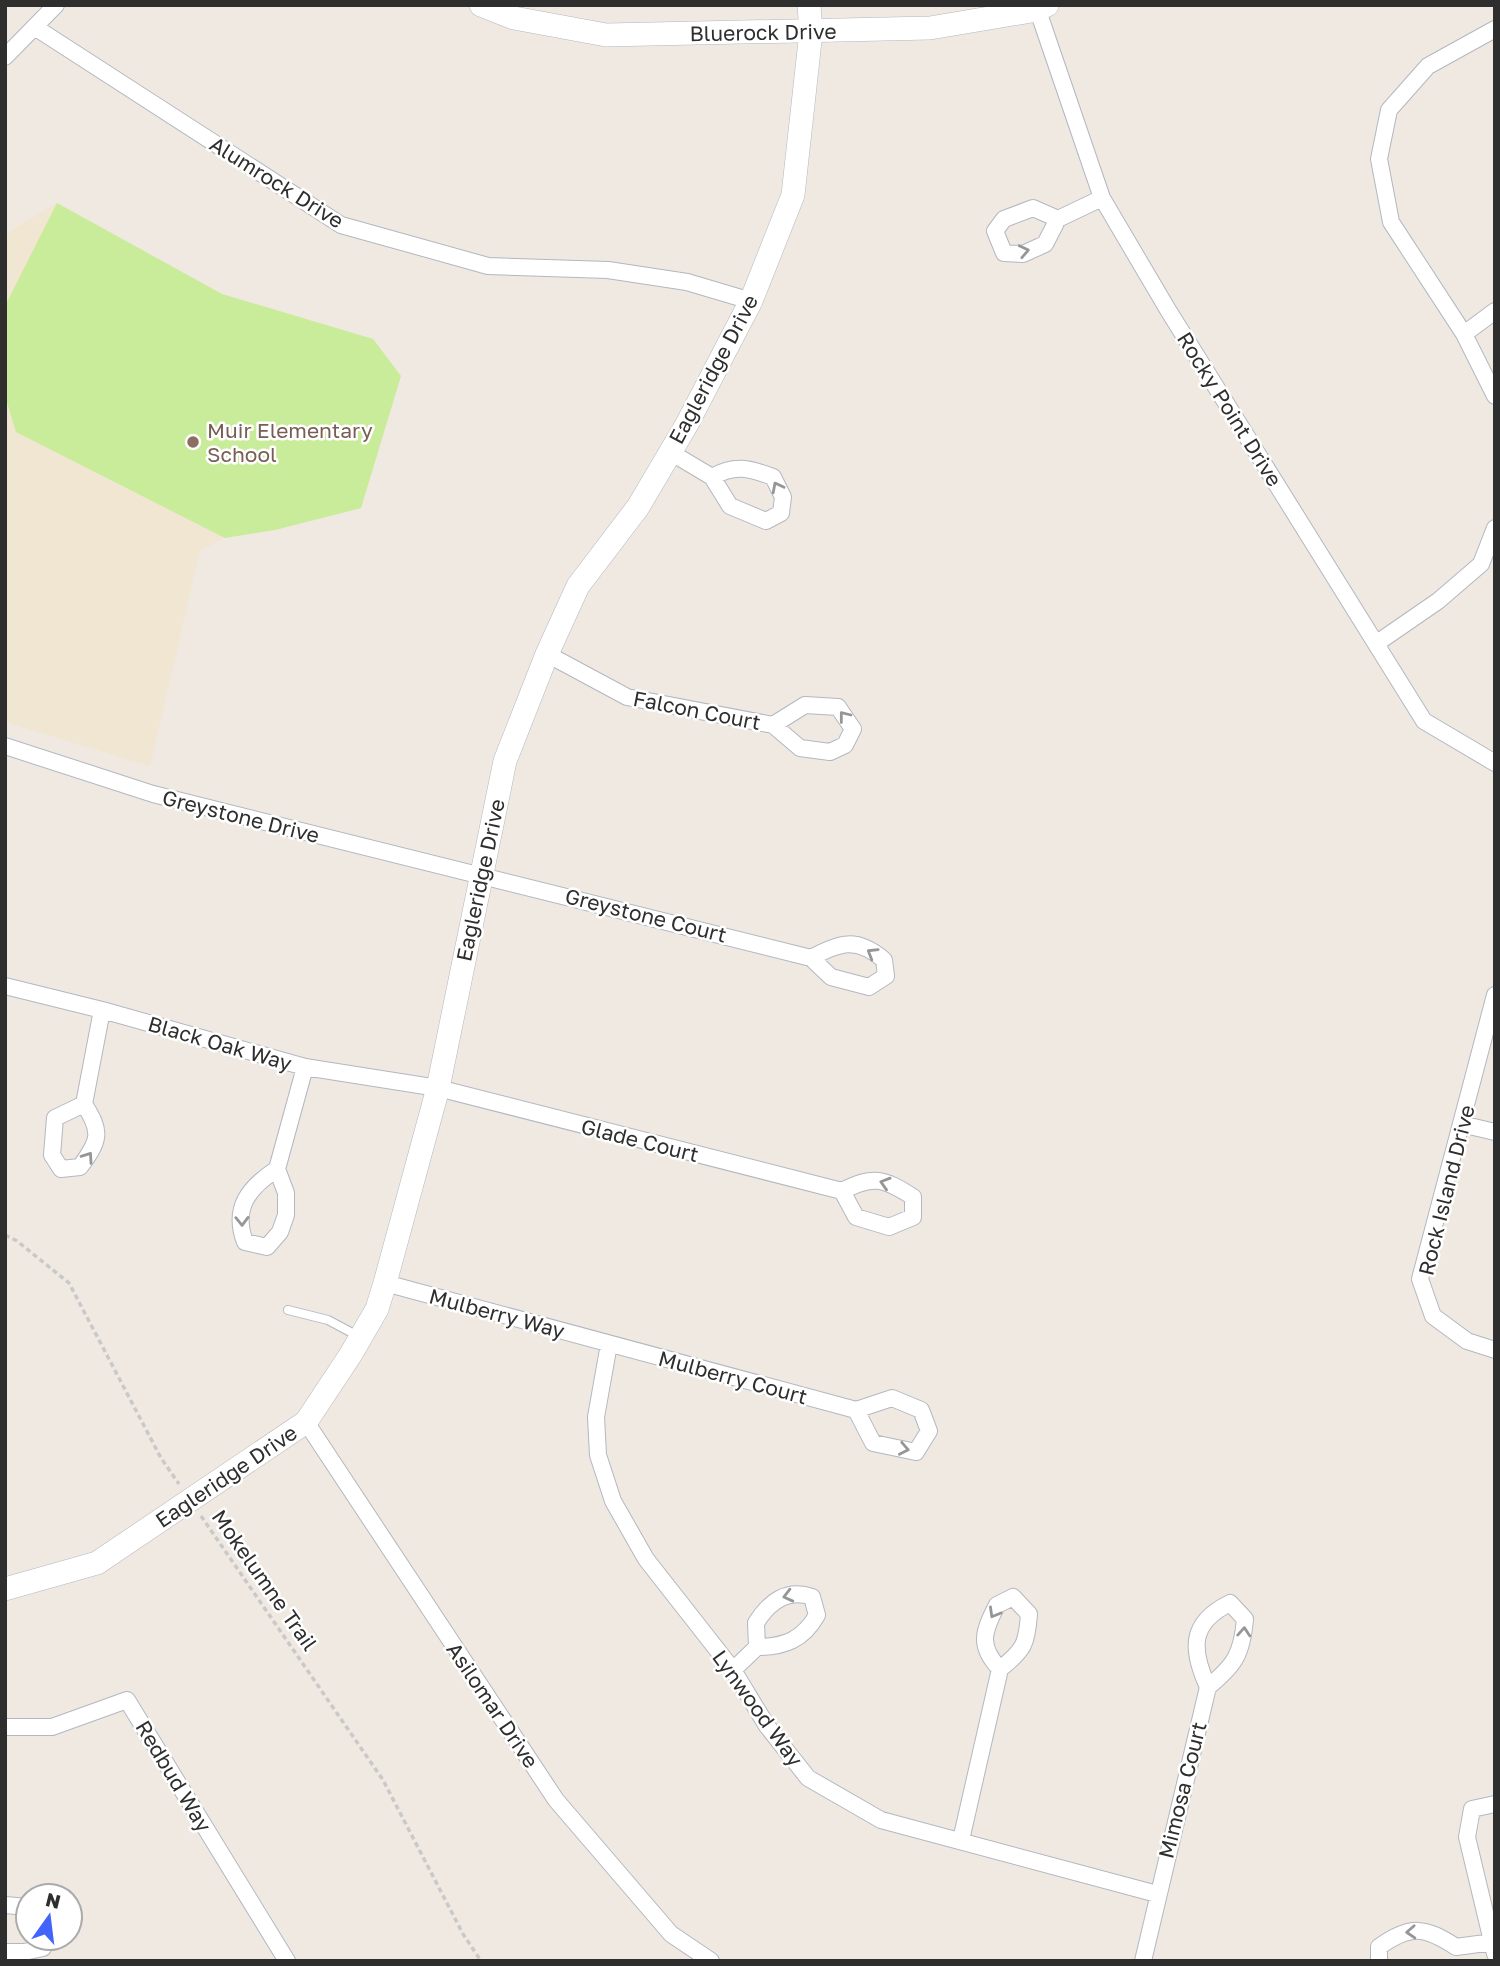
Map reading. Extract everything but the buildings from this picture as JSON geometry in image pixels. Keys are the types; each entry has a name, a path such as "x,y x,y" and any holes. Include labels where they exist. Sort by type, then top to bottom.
{"street":[{"path":"5,57 56,5"},
{"name":"Bluerock Drive","path":"481,5 514,18 606,35 930,29 1040,7"},
{"name":"Eagleridge Drive","path":"5,1589 97,1563 306,1422 324,1399 377,1309 438,1088 505,761 547,654 578,586 638,507 751,301 793,195 811,32 809,5"},
{"name":"Rocky Point Drive","path":"1040,7 1102,198 1220,397 1424,721 1495,763"},
{"name":"Alumrock Drive","path":"36,28 341,226 488,266 608,270 687,282 751,301"},
{"path":"1495,29 1428,66 1389,110 1379,159 1391,222 1464,334 1495,396"},
{"path":"1058,219 1102,198"},
{"path":"1464,334 1495,311"},
{"path":"670,452 712,477"},
{"path":"1377,643 1438,601 1481,564 1495,528"},
{"name":"Falcon Court","path":"547,654 627,698 774,724"},
{"name":"Greystone Drive","path":"5,746 153,794 481,873"},
{"name":"Greystone Court","path":"481,873 811,958"},
{"name":"Black Oak Way","path":"5,986 102,1010 305,1068 438,1088"},
{"name":"Rock Island Drive","path":"1495,995 1420,1279 1433,1316 1467,1341 1495,1350"},
{"path":"83,1104 102,1010"},
{"path":"277,1169 255,1183 242,1202 241,1231 245,1242 267,1247 281,1232 286,1215 286,1194 277,1169 305,1068"},
{"name":"Glade Court","path":"438,1088 842,1191"},
{"path":"1461,1124 1495,1132"},
{"name":"Mulberry Way","path":"385,1283 609,1343"},
{"name":"Mulberry Court","path":"609,1343 856,1410"},
{"name":"Lynwood Way","path":"609,1343 596,1417 598,1455 613,1501 646,1559 733,1670 767,1726 808,1778 881,1820 1157,1894"},
{"name":"Asilomar Drive","path":"306,1422 556,1800 671,1934 711,1961"},
{"path":"1230,1603 1245,1619 1243,1644 1230,1668 1208,1687 1196,1661 1196,1639 1212,1612 1230,1603"},
{"path":"733,1670 757,1647"},
{"path":"961,1840 1000,1669"},
{"name":"Mimosa Court","path":"1143,1961 1208,1687"},
{"name":"Redbud Way","path":"5,1727 52,1727 127,1700 287,1961"},
{"path":"1379,1961 1379,1947 1399,1933 1432,1931 1452,1954 1494,1948 1468,1836 1472,1809 1495,1804"}],"lane":[{"path":"288,1310 328,1320 361,1337"}],"path":[{"name":"Mokelumne Trail","path":"5,1235 18,1241 69,1283 161,1458 383,1780 463,1934 481,1961"}],"shaded area":[{"name":"Muir Elementary School","path":"57,203 222,294 373,339 401,376 361,508 275,530 225,537 200,551 150,766 5,722 5,234"}],"green space":[{"name":"Muir Elementary School","path":"57,203 222,294 373,339 401,376 361,508 275,530 225,538 16,432 5,396 5,306"}],"place":[{"name":"Muir Elementary School","path":"193,442"}]}
